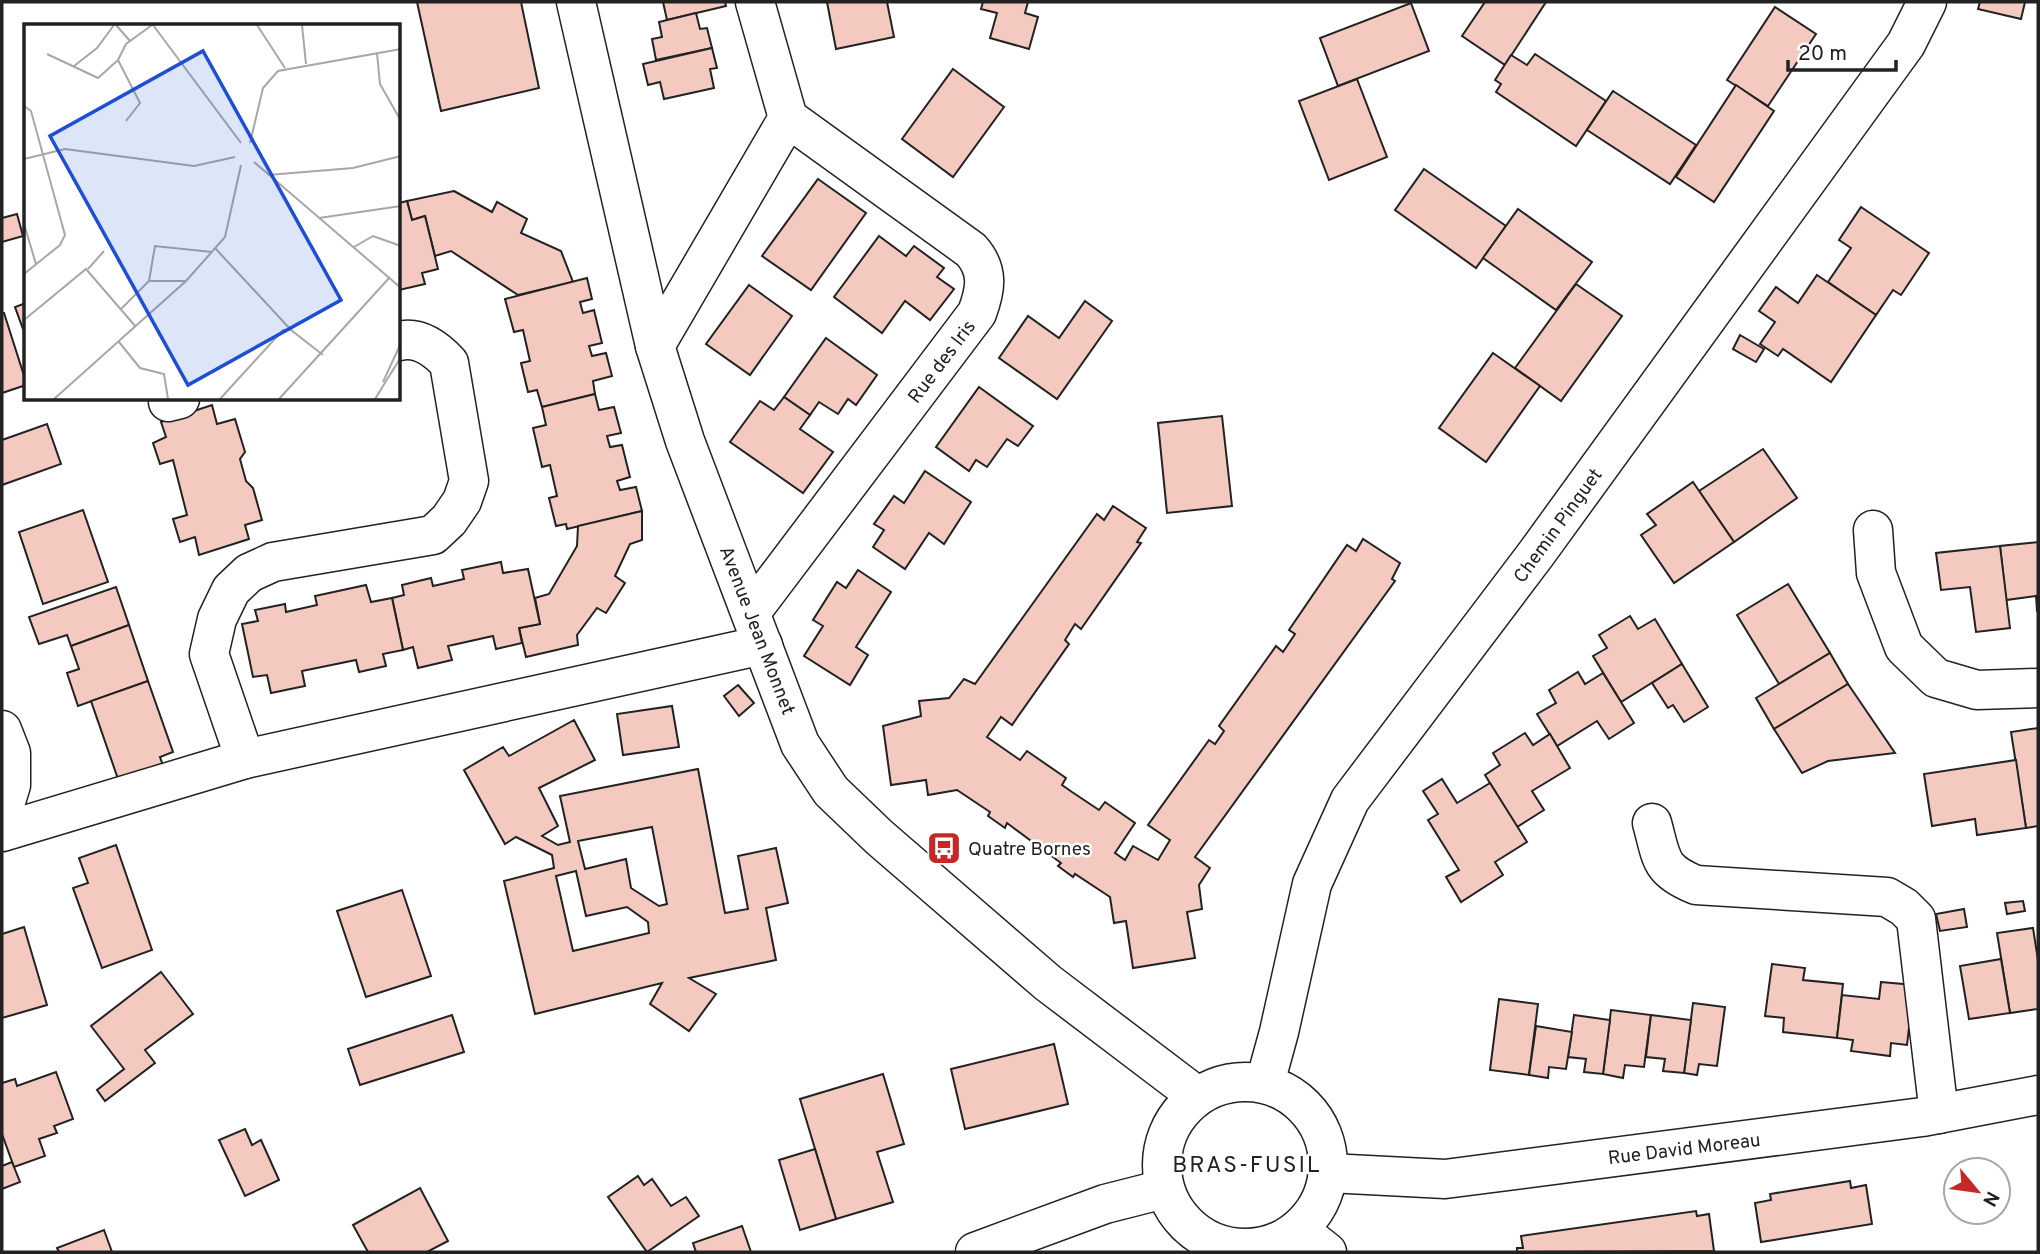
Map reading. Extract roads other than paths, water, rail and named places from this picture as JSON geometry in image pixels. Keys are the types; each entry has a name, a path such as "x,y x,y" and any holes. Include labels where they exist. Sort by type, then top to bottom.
{"street":[{"name":"Avenue Jean Monnet","path":"576,2 655,346 685,441 800,744 831,791 879,837 1048,983 1196,1096"},
{"path":"655,346 788,118 755,2"},
{"name":"Chemin Pinguet","path":"1265,1083 1312,884 1350,800 1536,554 1906,44 1927,2"},
{"name":"Rue des Iris","path":"758,628 977,313 983,296 985,277 981,261 971,250 788,118"},
{"path":"245,759 209,654 217,619 231,590 249,573 272,562 433,535 449,520 462,501 469,481 449,363 437,350 420,342 401,340"},
{"path":"1873,530 1877,573 1904,647 1936,678 1977,690 2038,688"},
{"path":"2,832 245,759 758,628"},
{"path":"2,730 11,753 11,785 2,814"},
{"path":"1652,823 1663,865 1678,878 1696,885 1887,897 1904,906 1916,919 1939,1114"},
{"path":"1227,1083 1265,1083 1286,1092 1311,1114 1326,1144 1329,1173 1317,1208 1313,1241 1227,1250 1204,1239 1178,1217 1164,1189 1161,1153 1170,1125 1196,1096 1227,1083"},
{"name":"Rue David Moreau","path":"1329,1173 1445,1179 1939,1114 2038,1096"},
{"path":"975,1252 1035,1240 1105,1204 1164,1189"}],"place":[{"name":"Quatre Bornes","path":"944,848"}],"district":[{"name":"BRAS-FUSIL","path":"1247,1164"}]}
